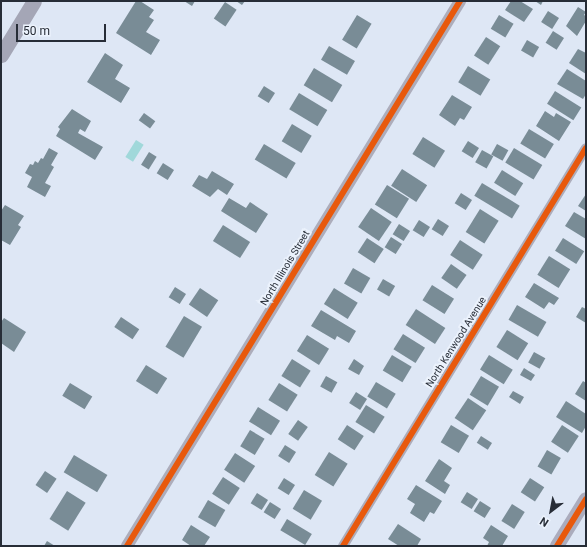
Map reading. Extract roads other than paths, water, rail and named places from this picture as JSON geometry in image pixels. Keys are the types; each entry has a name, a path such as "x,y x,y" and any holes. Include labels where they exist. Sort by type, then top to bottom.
{"main road":[{"path":"1,56 34,1"},
{"path":"557,546 586,499"}],"street":[{"name":"North Illinois Street","path":"127,546 460,1"},
{"name":"North Kenwood Avenue","path":"342,546 586,148"}]}
